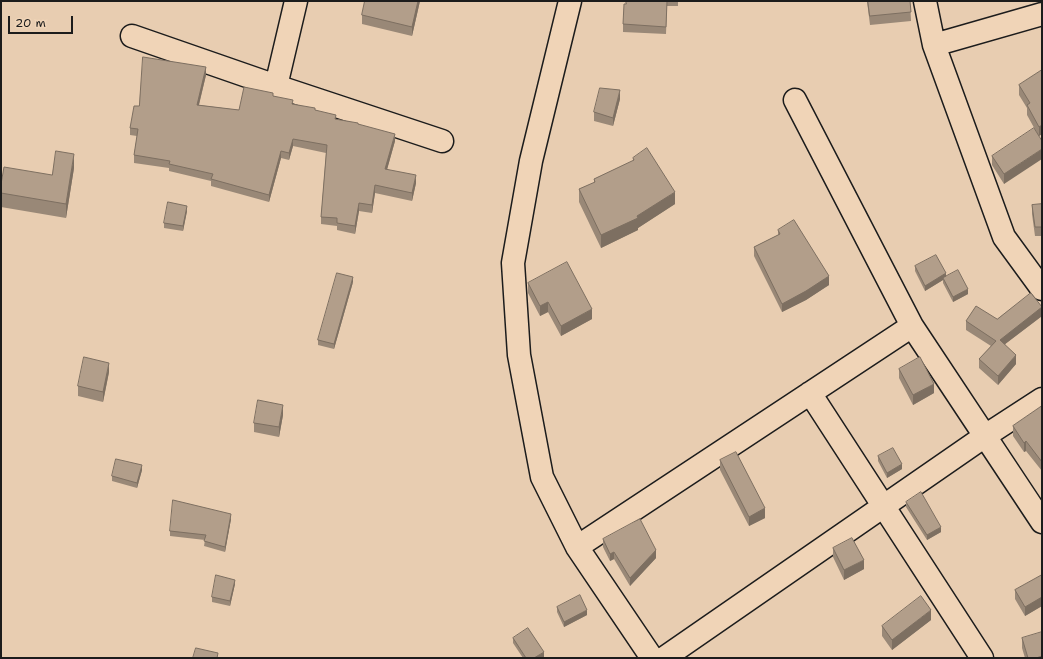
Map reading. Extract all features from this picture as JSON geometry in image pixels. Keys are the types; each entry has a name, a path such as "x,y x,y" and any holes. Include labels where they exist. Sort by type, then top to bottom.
{"street":[{"path":"276,86 296,1"},
{"path":"570,1 531,161 513,263 519,355 542,477 577,547 652,658"},
{"path":"925,1 934,44 1004,237 1042,289"},
{"path":"934,44 1042,14"},
{"path":"132,36 276,86 442,140"},
{"path":"795,100 912,326 1042,522"},
{"path":"577,547 912,326"},
{"path":"810,393 982,658"},
{"path":"664,658 985,436 1042,399"}],"building":[{"path":"365,1 418,1 412,27 362,15"},
{"path":"626,1 667,1 666,27 623,24 624,4 626,4"},
{"path":"868,1 910,1 911,12 870,16"},
{"path":"143,57 206,67 197,105 239,110 244,87 273,93 273,96 293,100 292,104 315,108 315,110 336,115 335,119 358,123 395,134 385,169 416,175 412,193 375,185 372,205 359,203 355,226 337,223 337,218 321,217 327,145 293,139 289,153 281,151 269,195 211,179 213,174 169,164 170,161 134,155 138,129 130,128 134,106 139,106"},
{"path":"1042,70 1042,125 1039,127 1027,105 1030,103 1019,85"},
{"path":"600,88 620,90 613,118 594,112"},
{"path":"1034,128 1042,141 1042,149 1004,174 992,156"},
{"path":"647,148 675,192 637,216 638,218 601,235 579,189 595,182 594,179 634,160 633,158"},
{"path":"56,151 74,154 66,204 1,193 4,167 52,175"},
{"path":"168,202 187,206 183,226 164,223"},
{"path":"1042,204 1042,227 1035,227 1032,205"},
{"path":"794,220 829,276 782,304 754,247 780,234 778,230"},
{"path":"936,255 946,273 925,286 915,266"},
{"path":"567,262 592,309 561,326 548,302 540,306 528,283"},
{"path":"958,270 968,289 953,297 943,278"},
{"path":"337,273 353,277 334,344 318,340"},
{"path":"1031,293 1042,307 1000,340 1016,355 998,376 979,359 996,341 966,321 976,306 997,319"},
{"path":"84,357 109,363 103,392 78,386"},
{"path":"920,357 934,384 913,395 899,369"},
{"path":"258,400 283,405 279,427 254,423"},
{"path":"1042,406 1042,462 1026,441 1024,443 1013,426"},
{"path":"893,448 902,464 887,473 878,456"},
{"path":"736,452 765,508 749,517 720,460"},
{"path":"116,459 142,465 137,483 112,476"},
{"path":"921,492 941,527 927,535 906,502"},
{"path":"173,500 231,514 225,547 204,541 206,535 170,531"},
{"path":"640,519 656,550 630,578 614,552 610,554 603,539"},
{"path":"852,538 864,560 844,570 833,548"},
{"path":"216,575 235,580 230,601 212,597"},
{"path":"1042,575 1042,597 1025,607 1015,590"},
{"path":"580,595 587,610 564,622 557,607"},
{"path":"921,596 931,610 892,640 882,626"},
{"path":"528,628 544,652 534,658 526,658 513,638"},
{"path":"1042,632 1042,656 1028,658 1022,638"},
{"path":"196,648 218,653 217,658 193,658"}]}
